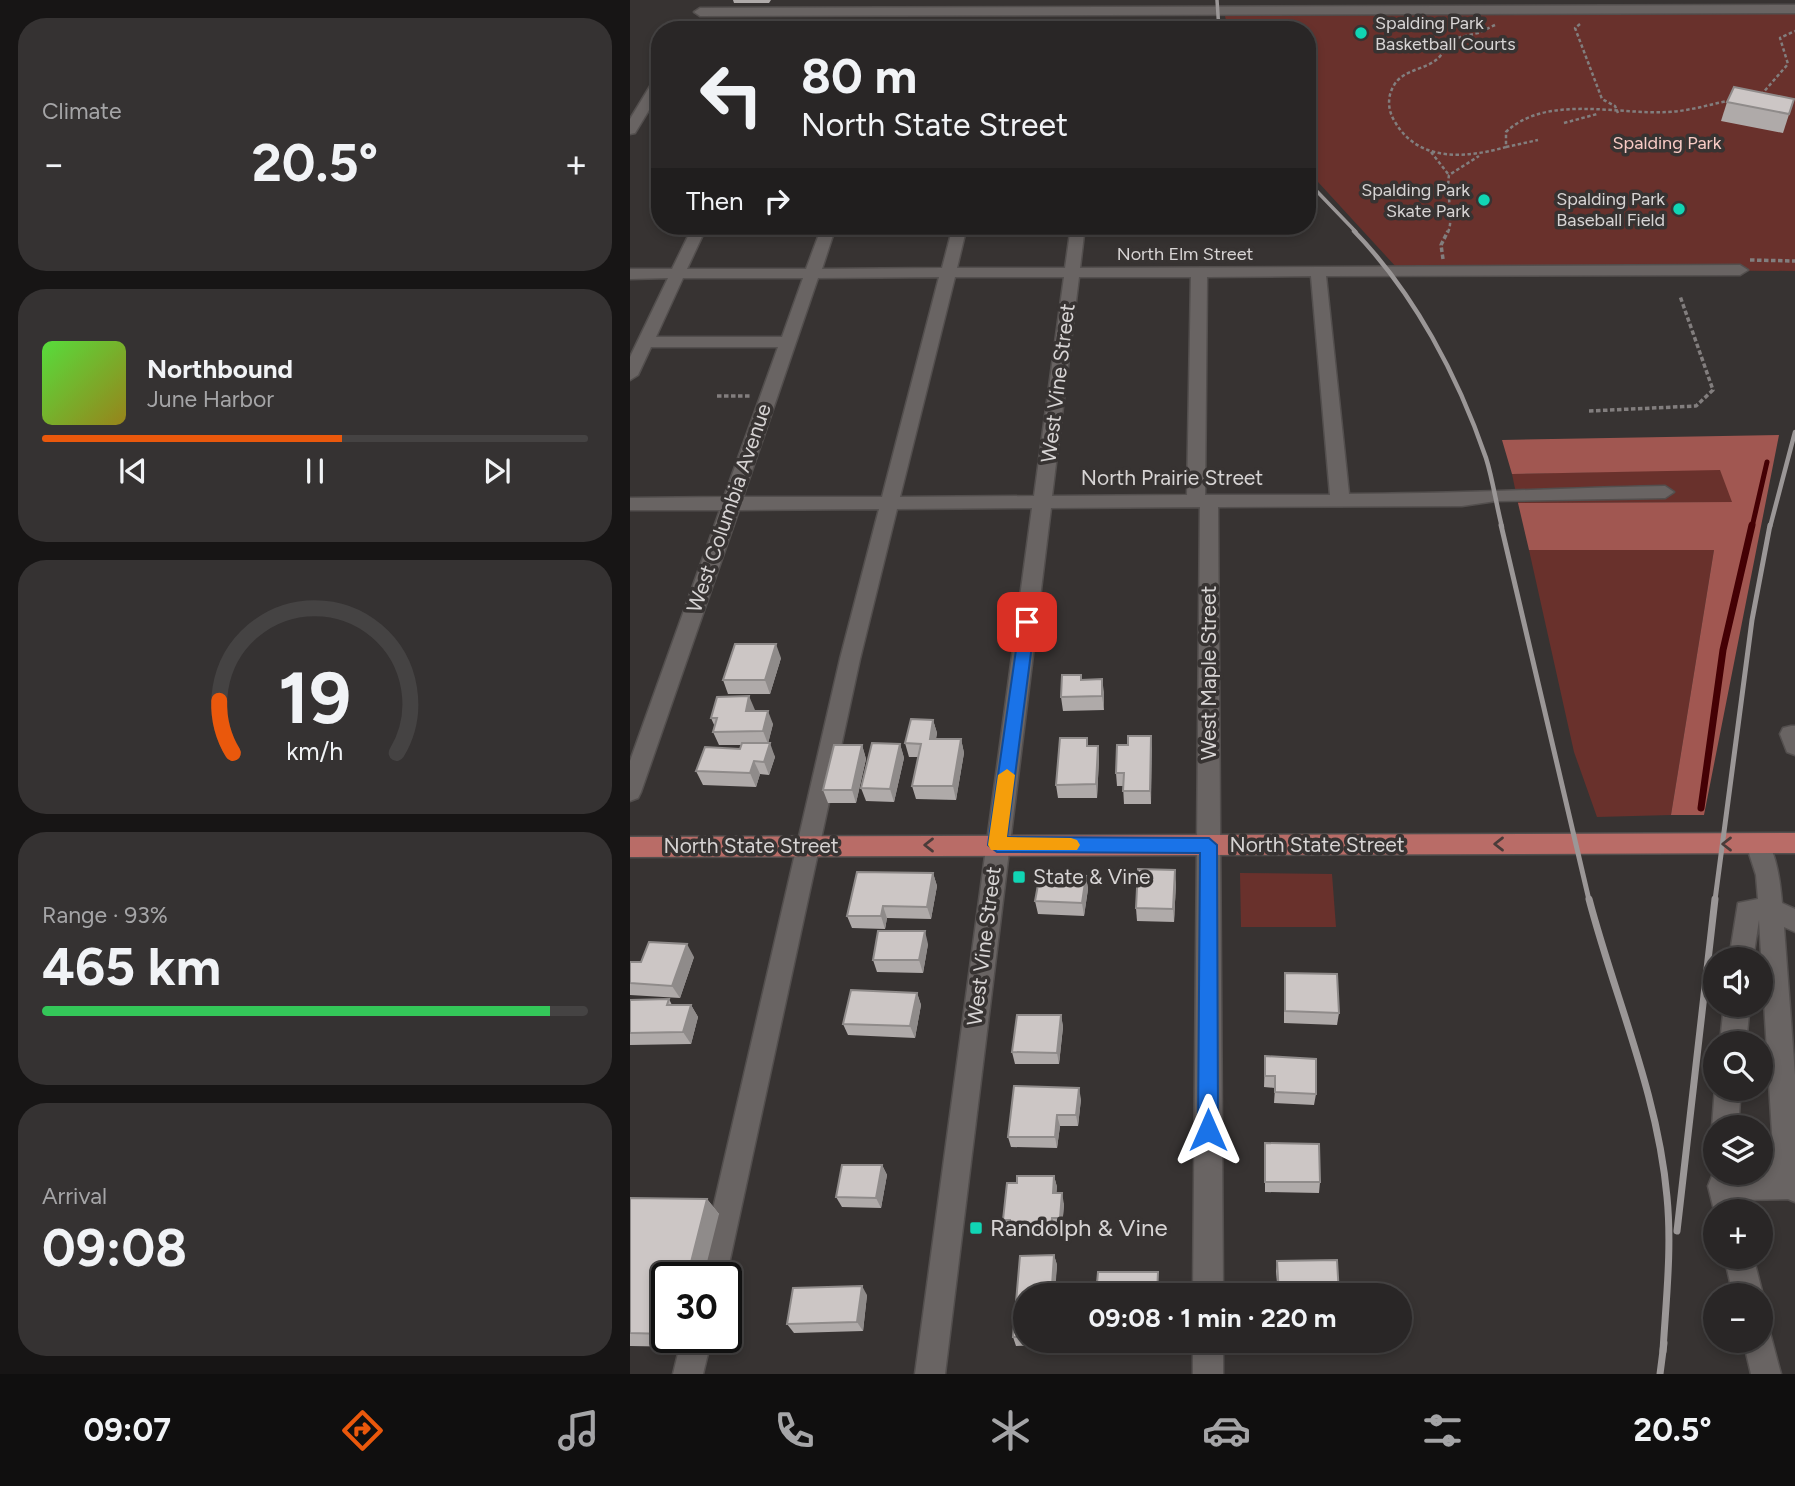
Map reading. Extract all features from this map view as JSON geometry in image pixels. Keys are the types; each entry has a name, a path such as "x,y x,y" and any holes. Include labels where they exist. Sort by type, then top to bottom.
{"main road":[{"name":"North State Street","path":"630,847 1795,844"}],"street":[{"path":"708,0 698,16 908,6 1009,11 1322,5 1795,9"},
{"path":"1007,21 1009,11"},
{"path":"798,21 803,12"},
{"path":"630,130 635,112 651,92"},
{"path":"630,375 697,235"},
{"name":"West Columbia Avenue","path":"630,792 826,235"},
{"path":"716,1262 889,502 958,235"},
{"name":"West Vine Street","path":"930,1374 1077,235"},
{"name":"North Elm Street","path":"630,274 1199,274 1742,265"},
{"path":"1318,272 1340,500"},
{"name":"West Maple Street","path":"1199,274 1209,845 1208,1283"},
{"path":"646,342 788,342"},
{"name":"North Prairie Street","path":"630,504 1462,500 1496,495 1665,492"},
{"path":"1795,734 1791,734 1795,746"},
{"path":"1725,1199 1722,1185 1784,1174 1768,875 1758,844"},
{"path":"1742,947 1746,910 1770,909 1795,921"},
{"path":"688,1374 693,1353"},
{"path":"1208,1353 1208,1374"},
{"path":"1761,1353 1766,1374"}],"path":[{"path":"1444,260 1441,245 1452,224 1446,195 1449,175 1431,152 1408,136 1391,119 1387,102 1392,85 1412,70 1440,57 1448,40 1488,30 1494,26 1497,17"},
{"path":"1577,17 1580,25 1574,28 1602,99 1615,106 1618,113"},
{"path":"1762,102 1772,79 1789,61 1780,38 1795,31"},
{"path":"1781,72 1791,74"},
{"path":"1755,97 1765,94"},
{"path":"1506,147 1509,127 1527,116 1553,111 1669,112 1743,100"},
{"path":"1564,123 1604,113"},
{"path":"1431,152 1464,155 1484,153 1538,140"},
{"path":"1449,175 1484,153"},
{"path":"1742,265 1795,261"},
{"path":"1589,411 1696,406 1713,390 1680,296"},
{"path":"717,396 768,396"}],"green space":[{"name":"Spalding Park","path":"1795,14 1795,271 1397,268 1316,180 1316,21 1226,21 1225,16"},
{"path":"1720,469 1733,502 1518,503 1512,474"},
{"path":"1529,550 1714,550 1671,815 1597,817 1574,752"},
{"path":"1240,873 1332,874 1336,927 1241,927"}],"shaded area":[{"path":"1779,435 1704,815 1671,815 1714,550 1529,550 1518,503 1732,502 1720,470 1512,474 1502,440"}],"building":[{"path":"1734,87 1794,99 1789,114 1727,102"},
{"path":"735,644 776,644 765,680 723,680"},
{"path":"1062,675 1081,675 1081,680 1102,679 1102,696 1061,697"},
{"path":"749,696 746,711 768,711 763,731 713,732 717,718 711,718 717,697"},
{"path":"911,719 933,720 930,739 961,739 953,786 912,786 921,744 905,743"},
{"path":"1128,736 1151,736 1150,791 1123,791 1124,773 1116,773 1117,745 1128,745"},
{"path":"1060,738 1087,738 1087,746 1098,746 1096,784 1056,785"},
{"path":"742,743 770,743 764,762 754,761 750,773 696,771 705,747 740,749"},
{"path":"872,743 900,744 890,789 861,788"},
{"path":"834,745 862,745 852,790 823,790"},
{"path":"1138,869 1175,870 1173,909 1136,908"},
{"path":"857,872 933,873 927,907 883,906 881,916 847,916"},
{"path":"1040,874 1086,876 1082,903 1035,901"},
{"path":"878,931 925,931 919,960 873,960"},
{"path":"649,942 687,944 672,986 630,983 630,962 641,962"},
{"path":"1285,973 1337,974 1339,1013 1285,1011"},
{"path":"851,990 917,993 910,1026 843,1024"},
{"path":"669,999 667,1005 691,1005 683,1032 630,1033 630,1000"},
{"path":"1017,1015 1061,1015 1057,1053 1012,1052"},
{"path":"1265,1056 1316,1059 1316,1094 1275,1092 1275,1076 1265,1076"},
{"path":"1014,1086 1079,1088 1076,1115 1057,1115 1055,1137 1008,1137"},
{"path":"1265,1143 1319,1144 1320,1182 1265,1182"},
{"path":"842,1165 882,1165 876,1198 836,1197"},
{"path":"1017,1176 1054,1176 1053,1193 1062,1193 1060,1218 1052,1218 1051,1228 1010,1227 1010,1220 1003,1220 1007,1183 1017,1183"},
{"path":"630,1198 707,1199 691,1262 651,1262 651,1334 630,1333"},
{"path":"1054,1255 1052,1283 1018,1283 1020,1256"},
{"path":"1337,1260 1338,1283 1278,1283 1277,1261"},
{"path":"1098,1272 1158,1272 1158,1283 1097,1283"},
{"path":"862,1286 857,1322 787,1324 793,1288"}],"waterway":[{"path":"1752,527 1767,462"},
{"path":"1701,808 1723,650 1752,525"}],"railway":[{"path":"1217,0 1218,21"},
{"path":"1316,190 1356,232"},
{"path":"1354,231 1376,255 1415,308 1448,366 1486,458 1502,527"},
{"path":"1770,527 1795,432"},
{"path":"1501,525 1589,900"},
{"path":"1715,900 1752,620 1770,525"},
{"path":"1589,899 1645,1084 1662,1159 1669,1235 1663,1350"},
{"path":"1677,1231 1715,899"},
{"path":"1663,1350 1664,1343"},
{"path":"1660,1374 1663,1350"}],"slow traffic":[{"path":"1007,775 997,845 1071,845"}],"place":[{"name":"Spalding Park Basketball Courts","path":"1361,33"},
{"name":"Spalding Park Skate Park","path":"1484,200"},
{"name":"Spalding Park Baseball Field","path":"1679,209"},
{"name":"State & Vine","path":"1019,877"},
{"name":"Randolph & Vine","path":"976,1228"}],"route":[{"path":"1027,622 997,845 1209,845 1208,1130"}]}
